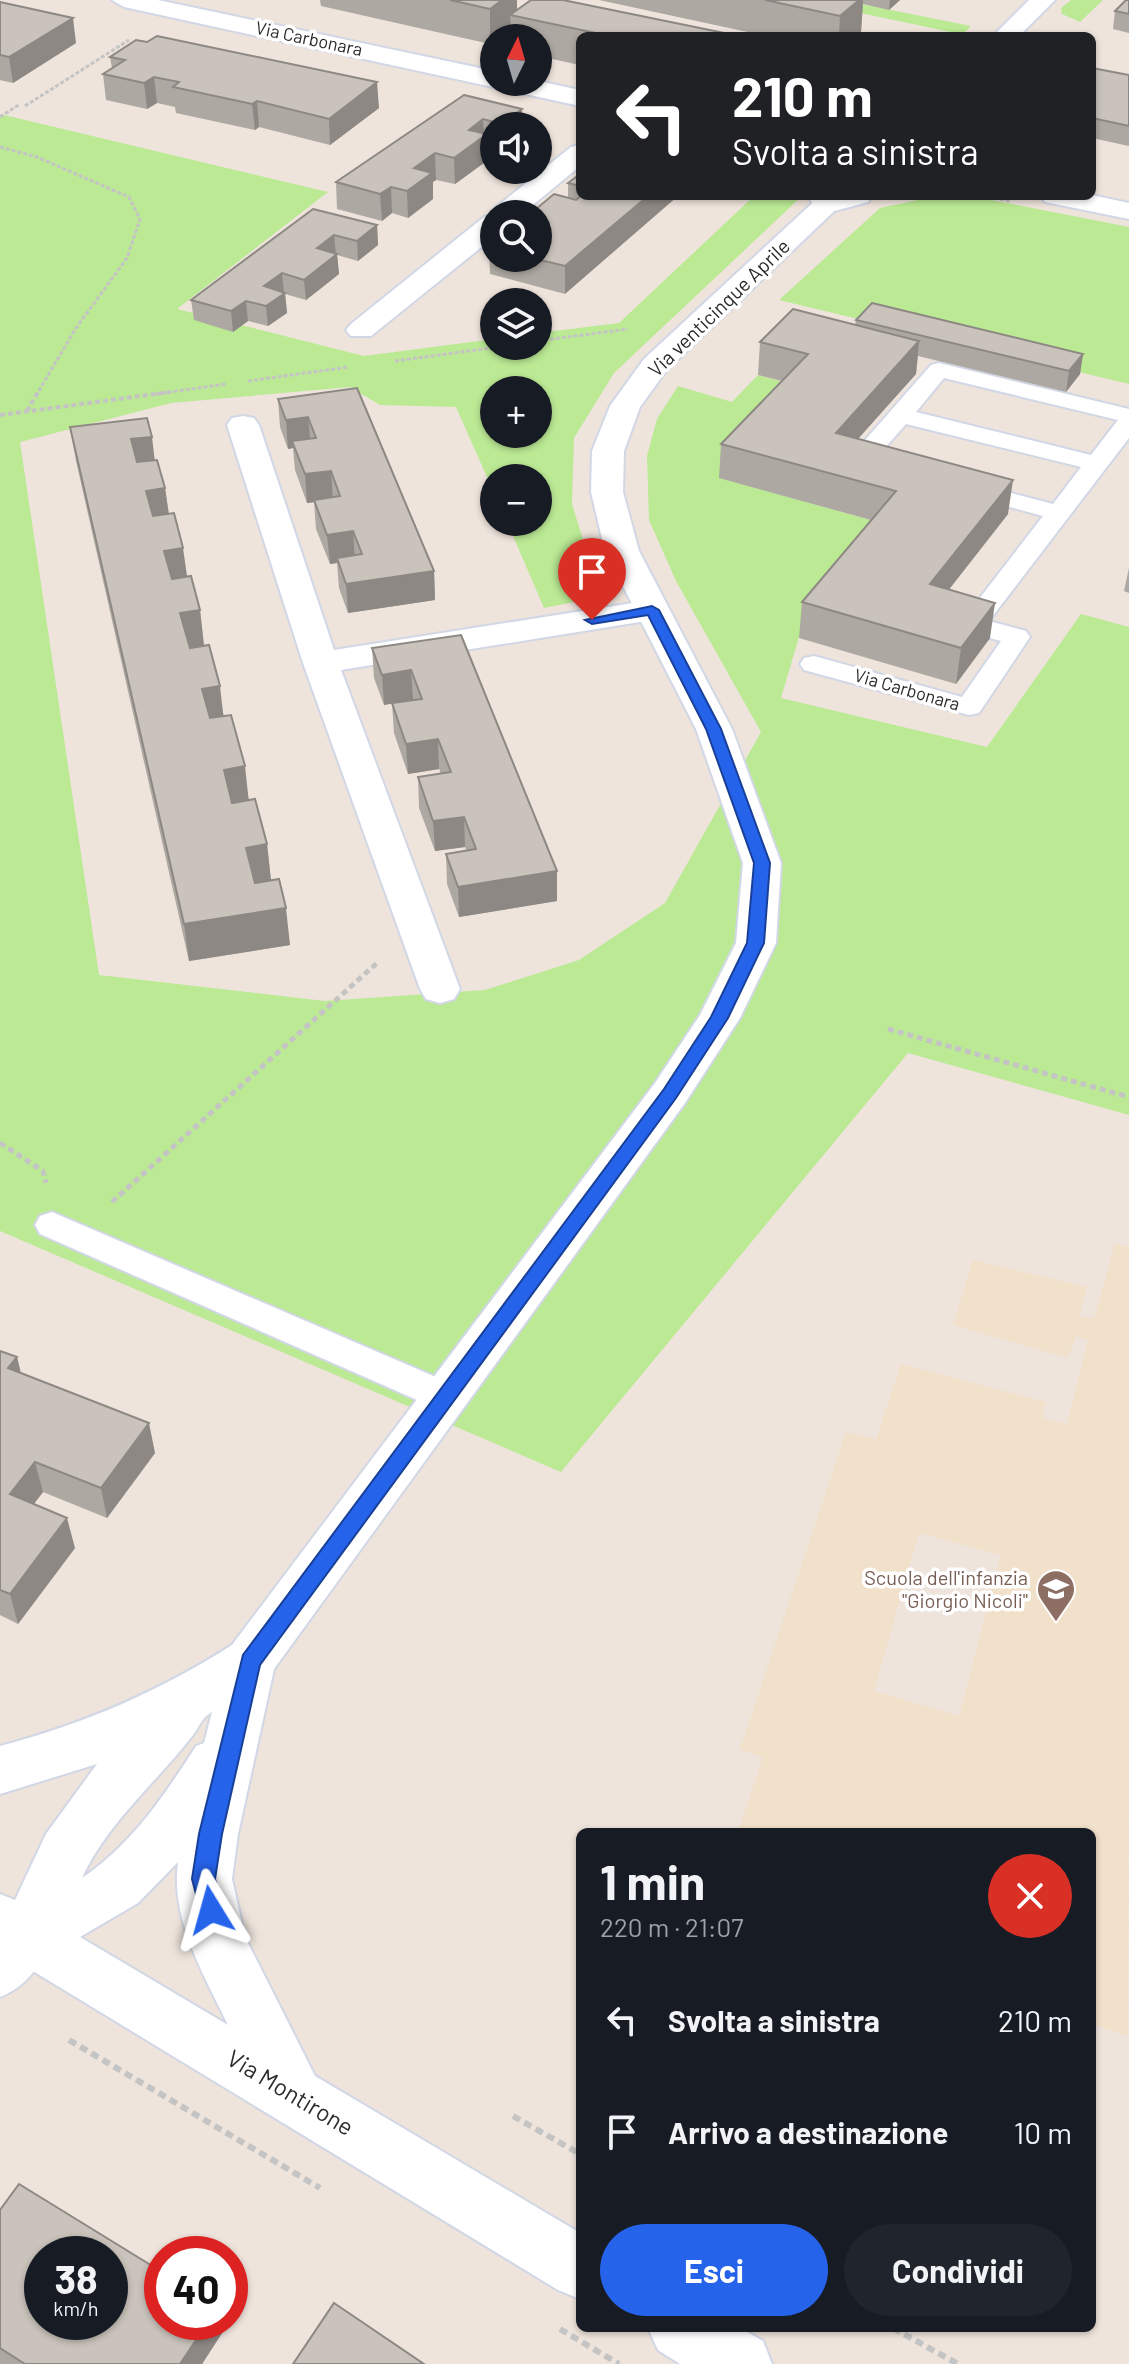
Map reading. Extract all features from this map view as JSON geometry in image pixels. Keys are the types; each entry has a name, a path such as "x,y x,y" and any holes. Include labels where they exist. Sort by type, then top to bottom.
{"street":[{"name":"Via Carbonara","path":"124,0 480,76"},
{"path":"1009,32 1043,0"},
{"path":"552,92 576,97"},
{"path":"522,200 576,156"},
{"name":"Via venticinque Aprile","path":"9,1942 98,1899 139,1868 178,1822 213,1716 250,1661 670,1093 719,1018 756,943 762,863 714,729 622,551 607,492 608,451 625,406 655,365 833,200"},
{"path":"1075,200 1129,211"},
{"path":"361,330 480,234"},
{"path":"243,425 321,663 440,989"},
{"path":"321,663 652,610"},
{"path":"0,1770 103,1741 213,1716"},
{"path":"9,1942 115,1782 213,1716"},
{"name":"Via venticinque Aprile","path":"213,1716 204,1879 217,1941 294,2096"},
{"name":"Via Montirone","path":"9,1942 294,2096 576,2266"},
{"path":"687,2332 740,2364"}],"lane":[{"name":"Via Carbonara","path":"814,664 969,707 1017,637 972,625 1129,419 910,363"},
{"path":"907,472 861,460 939,370"},
{"path":"901,415 1097,464 1099,461"},
{"path":"937,480 1059,513"},
{"path":"65,1229 446,1397"}],"path":[{"path":"0,117 176,11"},
{"path":"0,147 37,157 129,197 140,219 127,258 76,328 27,412"},
{"path":"394,361 480,349"},
{"path":"242,382 363,366"},
{"path":"0,415 227,384"},
{"path":"65,1229 417,926"},
{"path":"888,1029 1129,1097"},
{"path":"513,2116 576,2152"},
{"path":"900,2332 958,2364"}],"shaded area":[{"name":"Scuola dell'infanzia \"Giorgio Nicoli\"","path":"1115,1244 1129,1247 1128,2036 1096,2025 1096,1828 739,1828 763,1757 740,1749 846,1432 876,1439 901,1364 1046,1402 1042,1418 1067,1424 1088,1340 1076,1336 1068,1358 953,1325 973,1260 1087,1287 1079,1316 1094,1319","holes":["919,1533 1001,1555 959,1716 874,1691"]}],"green space":[{"path":"799,0 841,0 971,26 965,32 950,32"},
{"path":"1071,0 1103,0 1080,22 1062,14 1061,8"},
{"path":"0,114 328,192 177,309 364,356 480,341 480,360 552,360 552,331 619,323 750,200 798,200 614,373 574,438 572,504 598,588 579,601 544,608 513,536 552,536 552,464 481,464 456,407 380,405 350,387 171,403 20,442 99,975 325,1001 485,990 579,960 665,903 761,732 676,581 649,520 647,456 657,419 678,386 732,402 758,375 806,388 720,478 892,526 799,637 781,698 987,747 1081,614 1129,627 1129,1115 908,1053 561,1472 0,1231"},
{"path":"917,200 991,200 1129,227 1129,384 779,300 880,208"}],"building":[{"path":"450,0 502,0 490,9"},
{"path":"531,0 563,0 719,32 591,32 510,15"},
{"path":"765,0 859,0 840,16"},
{"path":"1129,0 1129,14 1115,11"},
{"path":"0,2 73,18 9,57 0,55"},
{"path":"157,36 377,82 329,119 257,101 252,104 173,87 179,82 154,77 144,83 103,74 125,60 110,57 136,40 147,42"},
{"path":"1096,69 1129,75 1129,126 1096,119"},
{"path":"464,95 522,109 518,112 480,112 480,121 469,130 480,132 480,139 454,158 435,153 414,168 432,173 407,191 391,187 380,194 336,182"},
{"path":"554,194 576,200 643,200 565,266 552,263 552,200 547,200"},
{"path":"313,209 377,225 357,241 334,235 317,248 337,254 304,280 282,273 264,286 285,293 266,306 246,301 231,311 191,300"},
{"path":"872,303 1083,354 1069,371 856,320"},
{"path":"793,309 919,341 836,433 1013,480 930,584 995,603 961,648 802,602 896,491 721,444 808,354 760,342"},
{"path":"357,388 434,571 346,584 337,558 362,554 353,531 327,535 314,500 340,496 331,471 305,474 292,441 316,438 308,417 286,420 278,399"},
{"path":"147,418 152,437 131,439 137,462 157,460 165,488 146,491 153,516 174,513 183,548 164,551 172,579 191,576 200,610 180,613 190,648 209,645 220,686 202,689 210,718 231,715 245,766 224,770 232,803 255,799 267,844 246,848 255,883 279,879 286,908 184,924 70,427"},
{"path":"461,635 557,871 458,887 446,854 476,849 464,817 433,821 418,777 451,772 438,739 406,744 392,703 422,699 411,670 382,675 372,648"},
{"path":"0,1351 17,1357 8,1368 149,1423 101,1488 35,1462 10,1494 67,1518 10,1594 0,1590"},
{"path":"19,2184 104,2236 24,2236 24,2340 128,2340 128,2251 144,2261 144,2340 196,2340 180,2364 25,2364 0,2348 0,2210"},
{"path":"334,2303 424,2364 293,2364"}],"place":[{"name":"Scuola dell'infanzia \"Giorgio Nicoli\"","path":"1056,1623"}],"route":[{"path":"211,1910 204,1879 210,1834 250,1661 670,1093 719,1018 756,943 762,863 714,729 652,610 592,620"}]}
